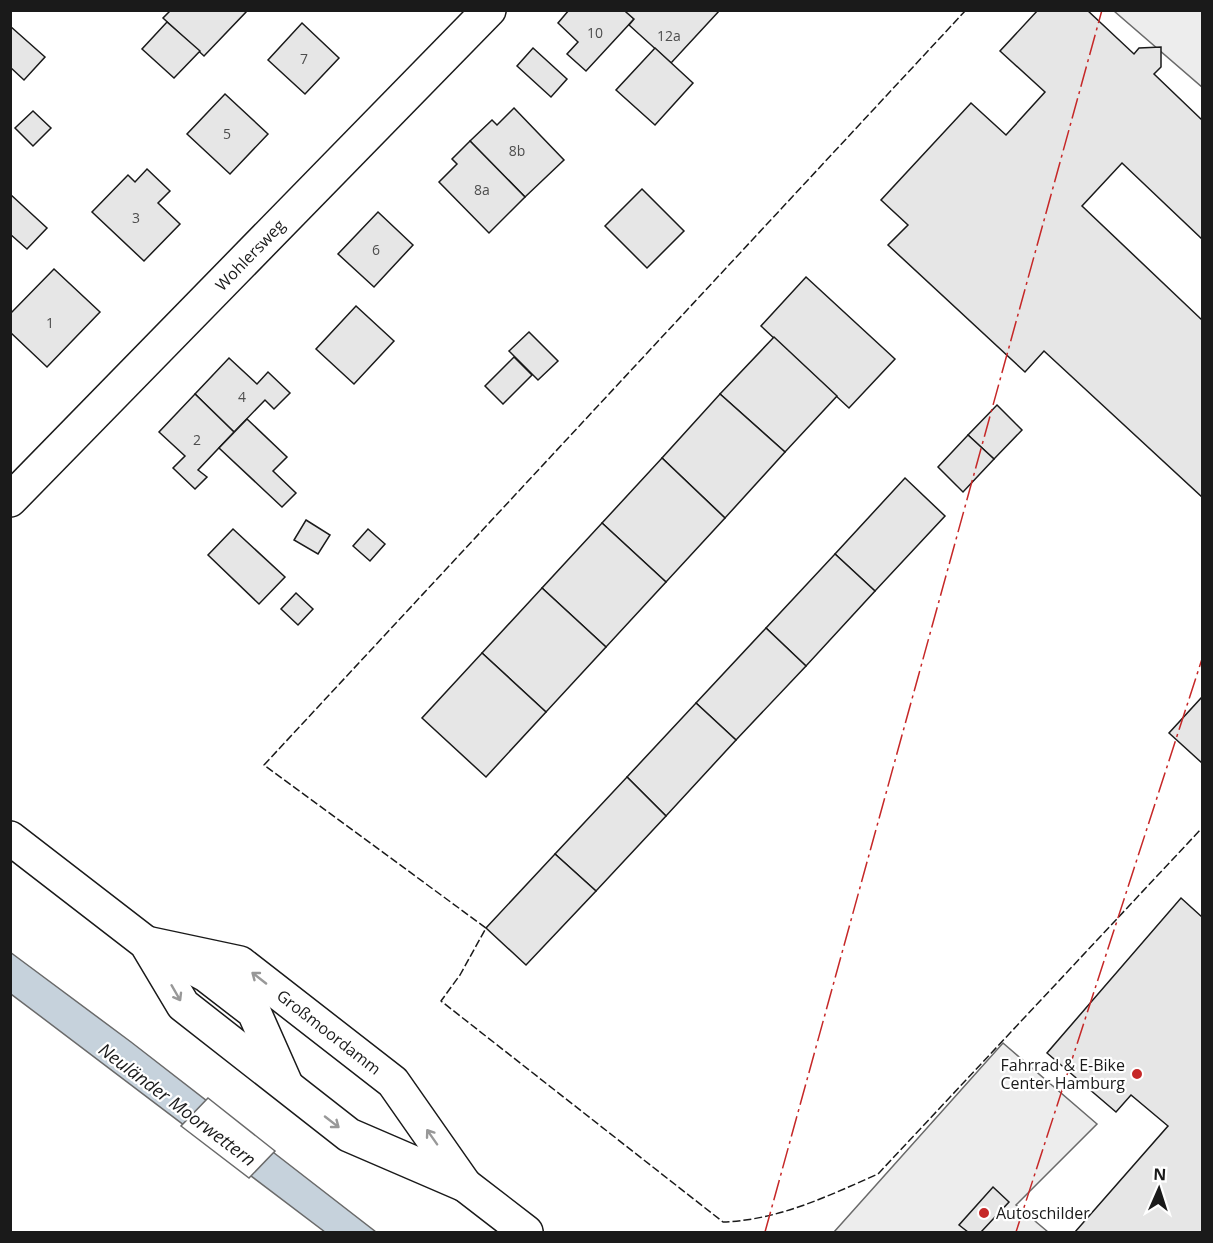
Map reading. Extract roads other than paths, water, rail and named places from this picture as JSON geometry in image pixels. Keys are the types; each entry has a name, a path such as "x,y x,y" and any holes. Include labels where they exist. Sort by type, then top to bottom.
{"main road":[{"name":"Wohlersweg","path":"10,500 489,10"},
{"name":"Großmoordamm","path":"10,838 146,943 183,1005 349,1135 465,1185 526,1233"},
{"name":"Großmoordamm","path":"146,943 240,963 393,1082 465,1185"}],"water":[{"name":"Neuländer Moorwettern","path":"10,952 131,1042 376,1232 325,1232 11,994"}],"place":[{"name":"Fahrrad & E-Bike Center Hamburg","path":"1137,1074"},
{"name":"Autoschilder","path":"984,1213"}]}
